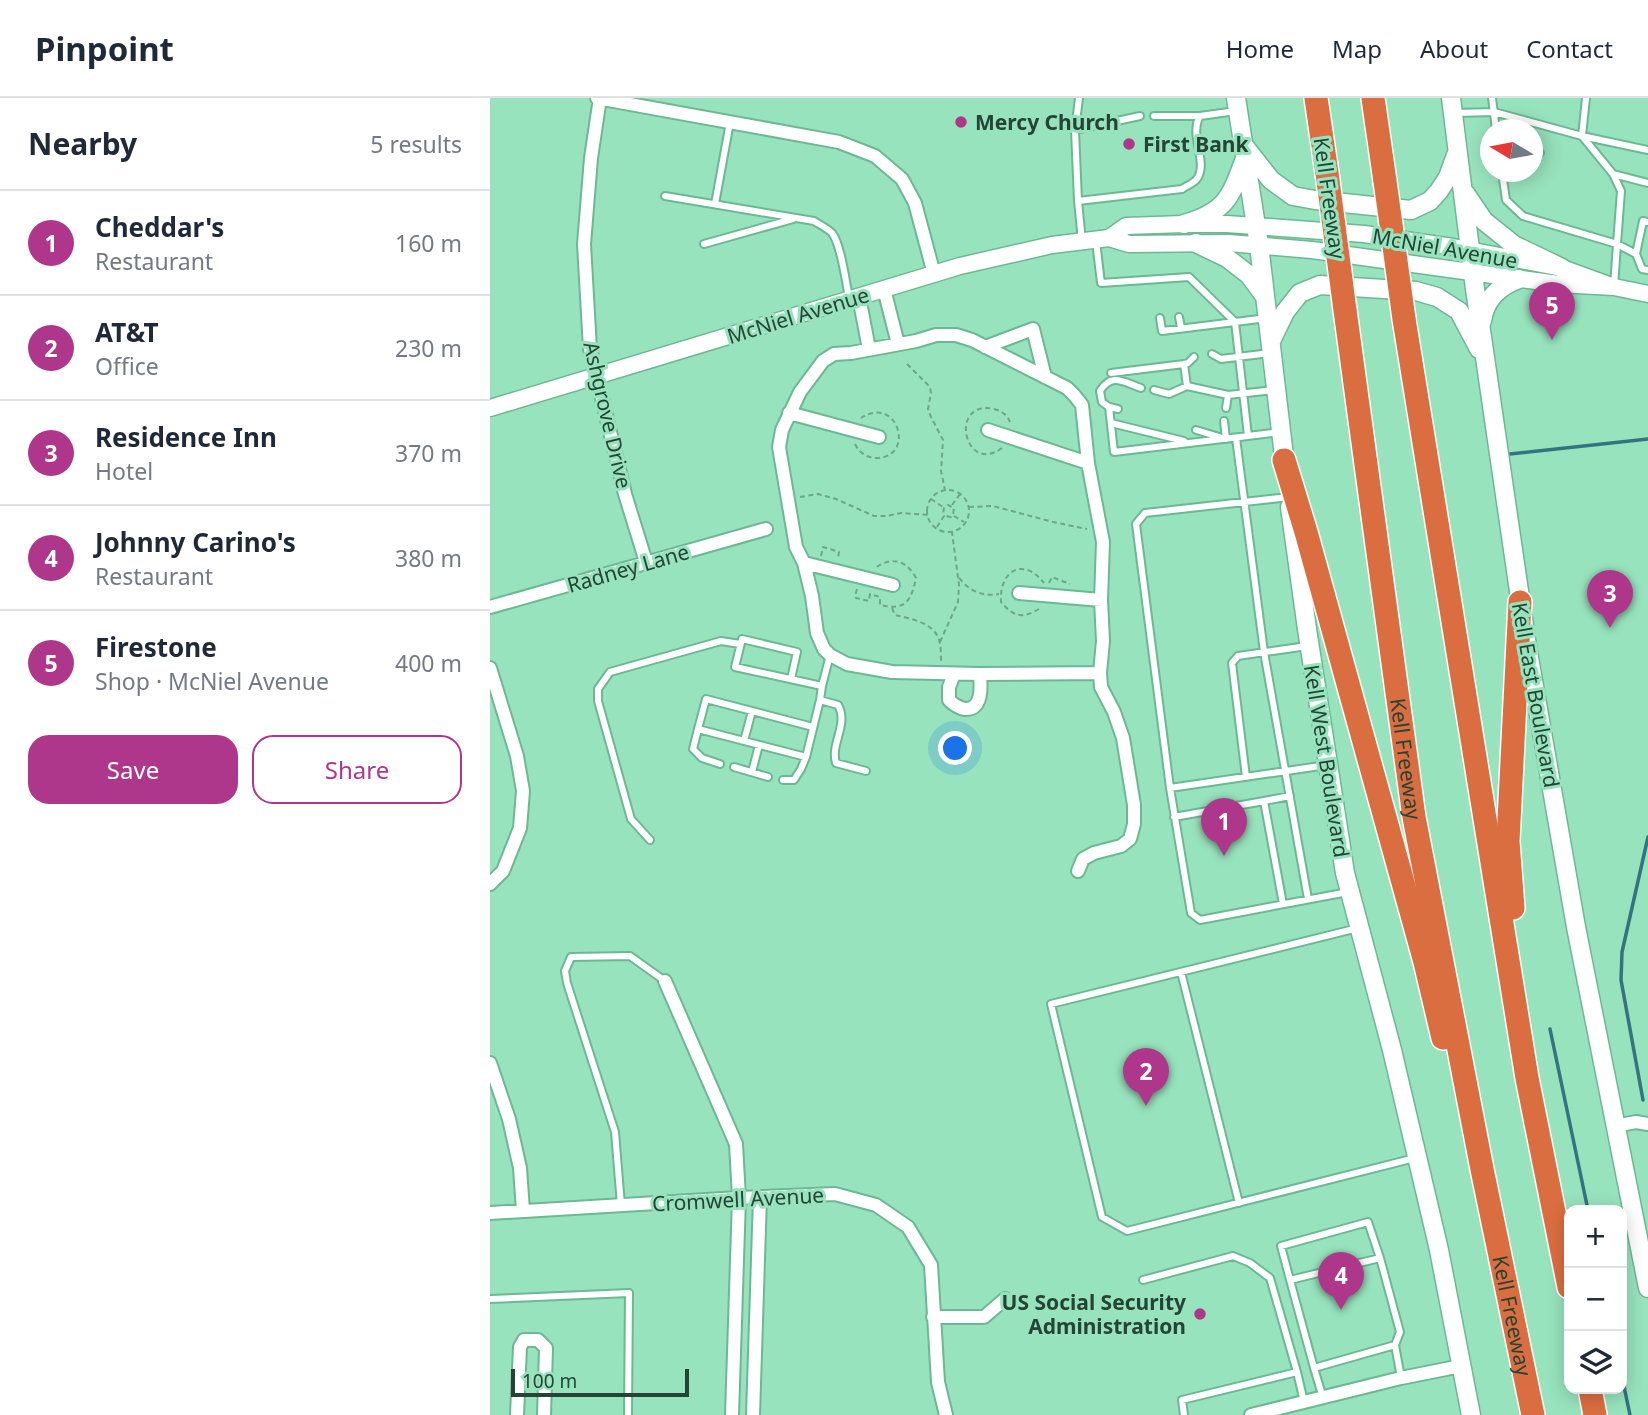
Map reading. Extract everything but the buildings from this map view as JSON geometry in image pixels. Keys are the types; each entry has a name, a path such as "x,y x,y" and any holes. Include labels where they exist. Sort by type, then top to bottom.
{"highway":[{"name":"Kell Freeway","path":"1317,98 1414,817 1482,1169 1534,1415"},
{"path":"1373,98 1404,318 1527,1078 1565,1268"},
{"path":"1284,460 1413,921 1439,1026 1474,1129"},
{"path":"1520,602 1508,841 1527,1078"},
{"path":"1482,1169 1495,1295 1519,1415"},
{"path":"1591,1394 1595,1415"}],"main road":[{"name":"Kell West Boulevard","path":"1237,104 1259,245 1309,645 1345,873 1392,1050 1438,1250 1471,1415"},
{"name":"Kell East Boulevard","path":"1452,105 1485,361 1527,646 1576,927 1648,1288"},
{"path":"1244,151 1271,180 1293,196 1411,210 1430,201 1439,191 1448,177 1458,150"},
{"path":"1184,224 1203,218 1220,208 1233,192 1244,151"},
{"path":"1463,190 1484,221 1514,245 1562,268"},
{"path":"1196,243 1227,258 1249,275 1265,297"},
{"path":"1481,331 1486,304 1495,292 1519,279"},
{"path":"1271,347 1285,312 1300,293 1320,285 1416,291 1437,297 1459,311 1485,361"}],"street":[{"path":"599,98 839,142 876,156 902,180 915,203 934,274"},
{"name":"Ashgrove Drive","path":"599,98 584,244 590,349 625,494 646,562"},
{"name":"McNiel Avenue","path":"490,408 960,266 1052,245 1096,239 1126,226 1227,223 1364,234 1470,250 1562,268 1614,287 1648,294"},
{"name":"McNiel Avenue","path":"1096,239 1129,244 1259,245 1558,284 1614,287"},
{"path":"884,289 898,344"},
{"path":"854,298 869,349"},
{"path":"985,347 1033,329 1045,377"},
{"path":"1078,870 1083,859 1094,853 1121,846 1130,839 1134,824 1134,805 1123,738 1101,687 1103,542 1088,463 1082,405 1067,388 972,340 946,334 834,354 823,361 800,392 789,413 779,447 796,547 804,563 817,633 824,649 847,664 882,671 954,674 1100,673"},
{"path":"789,413 879,437"},
{"path":"988,430 1088,463"},
{"name":"Radney Lane","path":"490,607 766,529"},
{"path":"804,563 892,585"},
{"path":"1019,593 1101,600"},
{"path":"490,668 517,756 523,791 520,828 503,871 490,884"},
{"path":"954,674 950,682 949,700 954,705 967,709 974,708 978,703 980,674"},
{"path":"664,981 736,1144 739,1198 732,1415"},
{"path":"490,1063 512,1131 520,1168 523,1211"},
{"path":"1615,1126 1636,1122 1648,1124"},
{"name":"Cromwell Avenue","path":"490,1213 835,1194 876,1205 908,1227 931,1265 938,1382 946,1415"},
{"path":"753,1415 760,1197"},
{"path":"933,1317 984,1317 1005,1299"},
{"path":"734,1334 757,1335"},
{"path":"517,1415 520,1347 524,1340 538,1340 546,1348 544,1415"},
{"path":"1251,1415 1461,1366"}],"lane":[{"path":"1079,98 1075,130 1077,201 1096,239 1101,283 1189,277 1235,322 1248,436"},
{"path":"1492,98 1495,119"},
{"path":"1586,98 1582,136 1613,174 1621,191 1614,287"},
{"path":"1154,116 1200,116 1237,104"},
{"path":"1452,105 1494,112 1582,136 1648,150"},
{"path":"1075,130 1140,116"},
{"path":"1077,201 1182,189 1195,180 1202,170 1195,124 1200,116"},
{"path":"715,204 730,122"},
{"path":"1613,174 1648,183"},
{"path":"1503,182 1506,200 1523,216 1617,243 1636,254 1642,269 1648,270"},
{"path":"665,196 814,221 834,235 854,298"},
{"path":"704,244 796,218"},
{"path":"1636,254 1645,229 1643,221 1648,222"},
{"path":"1175,278 1176,288"},
{"path":"1156,279 1157,289"},
{"path":"1179,317 1181,328"},
{"path":"1160,318 1162,331 1268,318"},
{"path":"1213,365 1221,359 1239,357 1271,347"},
{"path":"1212,354 1221,359"},
{"path":"1111,373 1186,363 1194,357"},
{"path":"1186,363 1195,367"},
{"path":"1186,363 1187,386"},
{"path":"1118,409 1102,402 1100,391 1106,382 1115,379 1141,388"},
{"path":"1154,390 1169,394 1187,386 1228,395 1276,390"},
{"path":"1226,408 1228,395"},
{"path":"1109,407 1114,452 1281,432"},
{"path":"1224,421 1226,439"},
{"path":"1111,423 1190,443"},
{"path":"1196,430 1226,439"},
{"path":"1236,438 1264,652 1308,900"},
{"path":"1289,497 1145,513 1136,524 1174,817 1191,913 1200,920 1350,892"},
{"path":"791,679 797,652 742,639 735,667 822,686"},
{"path":"650,841 631,819 598,701 598,688 610,673 721,641 740,644"},
{"path":"1246,777 1232,663 1238,656 1309,645"},
{"path":"783,780 794,780 806,757 830,655"},
{"path":"720,764 702,758 693,750 705,699 813,727"},
{"path":"820,700 838,705 842,712 842,724 834,757 836,763 866,771"},
{"path":"744,741 752,711"},
{"path":"698,729 806,757"},
{"path":"752,772 759,745"},
{"path":"1170,788 1328,765"},
{"path":"734,767 768,776"},
{"path":"1174,817 1290,796"},
{"path":"1264,801 1283,904"},
{"path":"1359,927 1051,1004 1102,1217 1126,1231 1417,1158"},
{"path":"621,1205 615,1132 565,971 571,957 630,956 664,981"},
{"path":"1181,972 1239,1203"},
{"path":"1323,1398 1281,1246 1368,1222 1400,1332 1395,1345 1401,1378"},
{"path":"1143,1280 1233,1256 1250,1263 1270,1278 1304,1402"},
{"path":"1290,1280 1380,1258"},
{"path":"490,1299 629,1293 628,1415"},
{"path":"1314,1368 1395,1345"},
{"path":"1184,1415 1182,1400 1297,1372"}],"path":[{"path":"911,357 907,365 930,387 928,409 943,440 941,471 945,490"},
{"path":"945,490 956,491 966,500 968,507 965,523 951,532 943,531 930,523 927,510 931,499 945,490"},
{"path":"944,508 951,506 960,494"},
{"path":"798,500 797,497 818,495 836,499 874,516 901,513 928,515"},
{"path":"931,499 944,508"},
{"path":"951,506 954,508 953,515"},
{"path":"968,507 993,506 1053,523 1091,530"},
{"path":"936,528 944,516 944,508"},
{"path":"944,516 953,515"},
{"path":"953,515 965,523"},
{"path":"940,642 958,603 958,578 951,532"},
{"path":"958,578 962,579 967,587 989,596 1000,593"},
{"path":"892,607 895,615 929,626 936,634 940,642 941,665"}],"waterway":[{"path":"1510,454 1648,439"},
{"path":"1643,1100 1621,980 1622,952 1648,837"},
{"path":"1550,1029 1587,1205"},
{"path":"1626,1394 1630,1415"}],"place":[{"name":"Mercy Church","path":"961,122"},
{"name":"First Bank","path":"1129,144"},
{"name":"Firestone","path":"1552,340"},
{"name":"Residence Inn","path":"1610,628"},
{"name":"Cheddar's","path":"1224,856"},
{"name":"AT&T","path":"1146,1106"},
{"name":"Johnny Carino's","path":"1341,1310"},
{"name":"US Social Security Administration","path":"1200,1314"}]}
